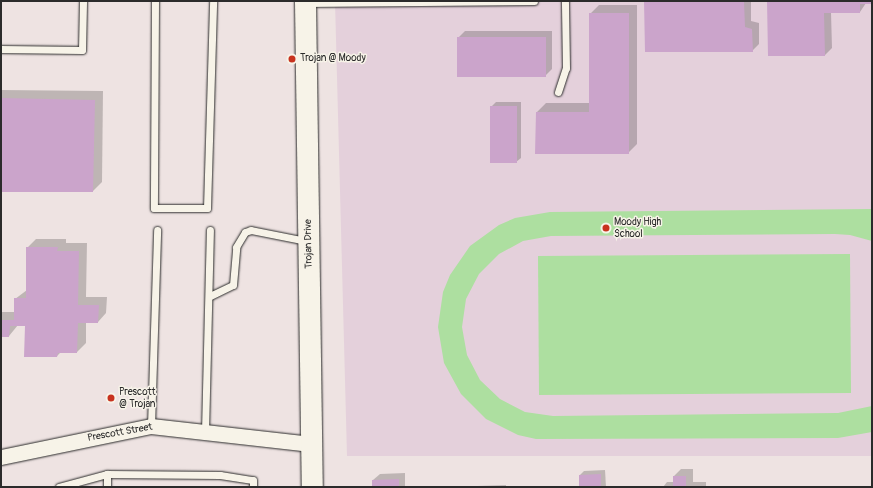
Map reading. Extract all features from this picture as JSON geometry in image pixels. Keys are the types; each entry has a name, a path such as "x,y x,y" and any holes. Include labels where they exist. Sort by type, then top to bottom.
{"street":[{"name":"Trojan Drive","path":"306,2 312,487"},
{"name":"Prescott Street","path":"1,457 151,426 311,444"}],"lane":[{"path":"1,48 82,50 83,1"},
{"path":"155,1 154,208 207,208 213,1"},
{"path":"306,2 534,1"},
{"path":"558,92 566,68 565,1"},
{"path":"151,426 157,230"},
{"path":"205,432 210,296 210,230"},
{"path":"210,296 233,284 236,247 245,232 251,230 308,242"},
{"path":"59,487 107,474 220,475 253,480 253,487"},
{"path":"107,474 108,487"}],"shaded area":[{"name":"Moody High School","path":"335,1 872,1 872,456 347,456"}],"green space":[{"path":"872,209 872,241 850,235 835,234 551,236 523,241 499,254 479,274 466,299 462,327 467,355 480,380 500,399 525,412 553,416 838,413 872,406 872,432 838,438 536,439 518,435 486,419 461,394 444,363 438,327 443,292 450,275 470,246 499,225 515,218 550,212"},
{"path":"850,254 851,393 539,395 538,256"}],"building":[{"path":"644,1 744,1 745,27 752,29 753,52 645,52"},
{"path":"767,1 872,1 872,4 860,4 860,13 824,13 825,56 768,56"},
{"path":"589,13 629,13 629,154 535,154 536,112 589,112"},
{"path":"457,37 546,37 546,77 457,77"},
{"path":"1,98 95,100 93,192 1,192"},
{"path":"490,106 517,106 517,163 490,163"},
{"path":"26,247 58,247 57,251 79,251 78,305 99,305 98,323 78,323 77,353 58,353 57,357 24,357 25,326 10,326 9,337 1,337 1,320 14,320 14,298 26,298"},
{"path":"601,474 601,487 579,487 579,475"},
{"path":"673,476 686,476 686,487 673,487"},
{"path":"399,479 399,487 372,487 372,480"}],"place":[{"name":"Trojan @ Moody","path":"292,59"},
{"name":"Moody High School","path":"606,228"},
{"name":"Prescott @ Trojan","path":"111,398"}]}
